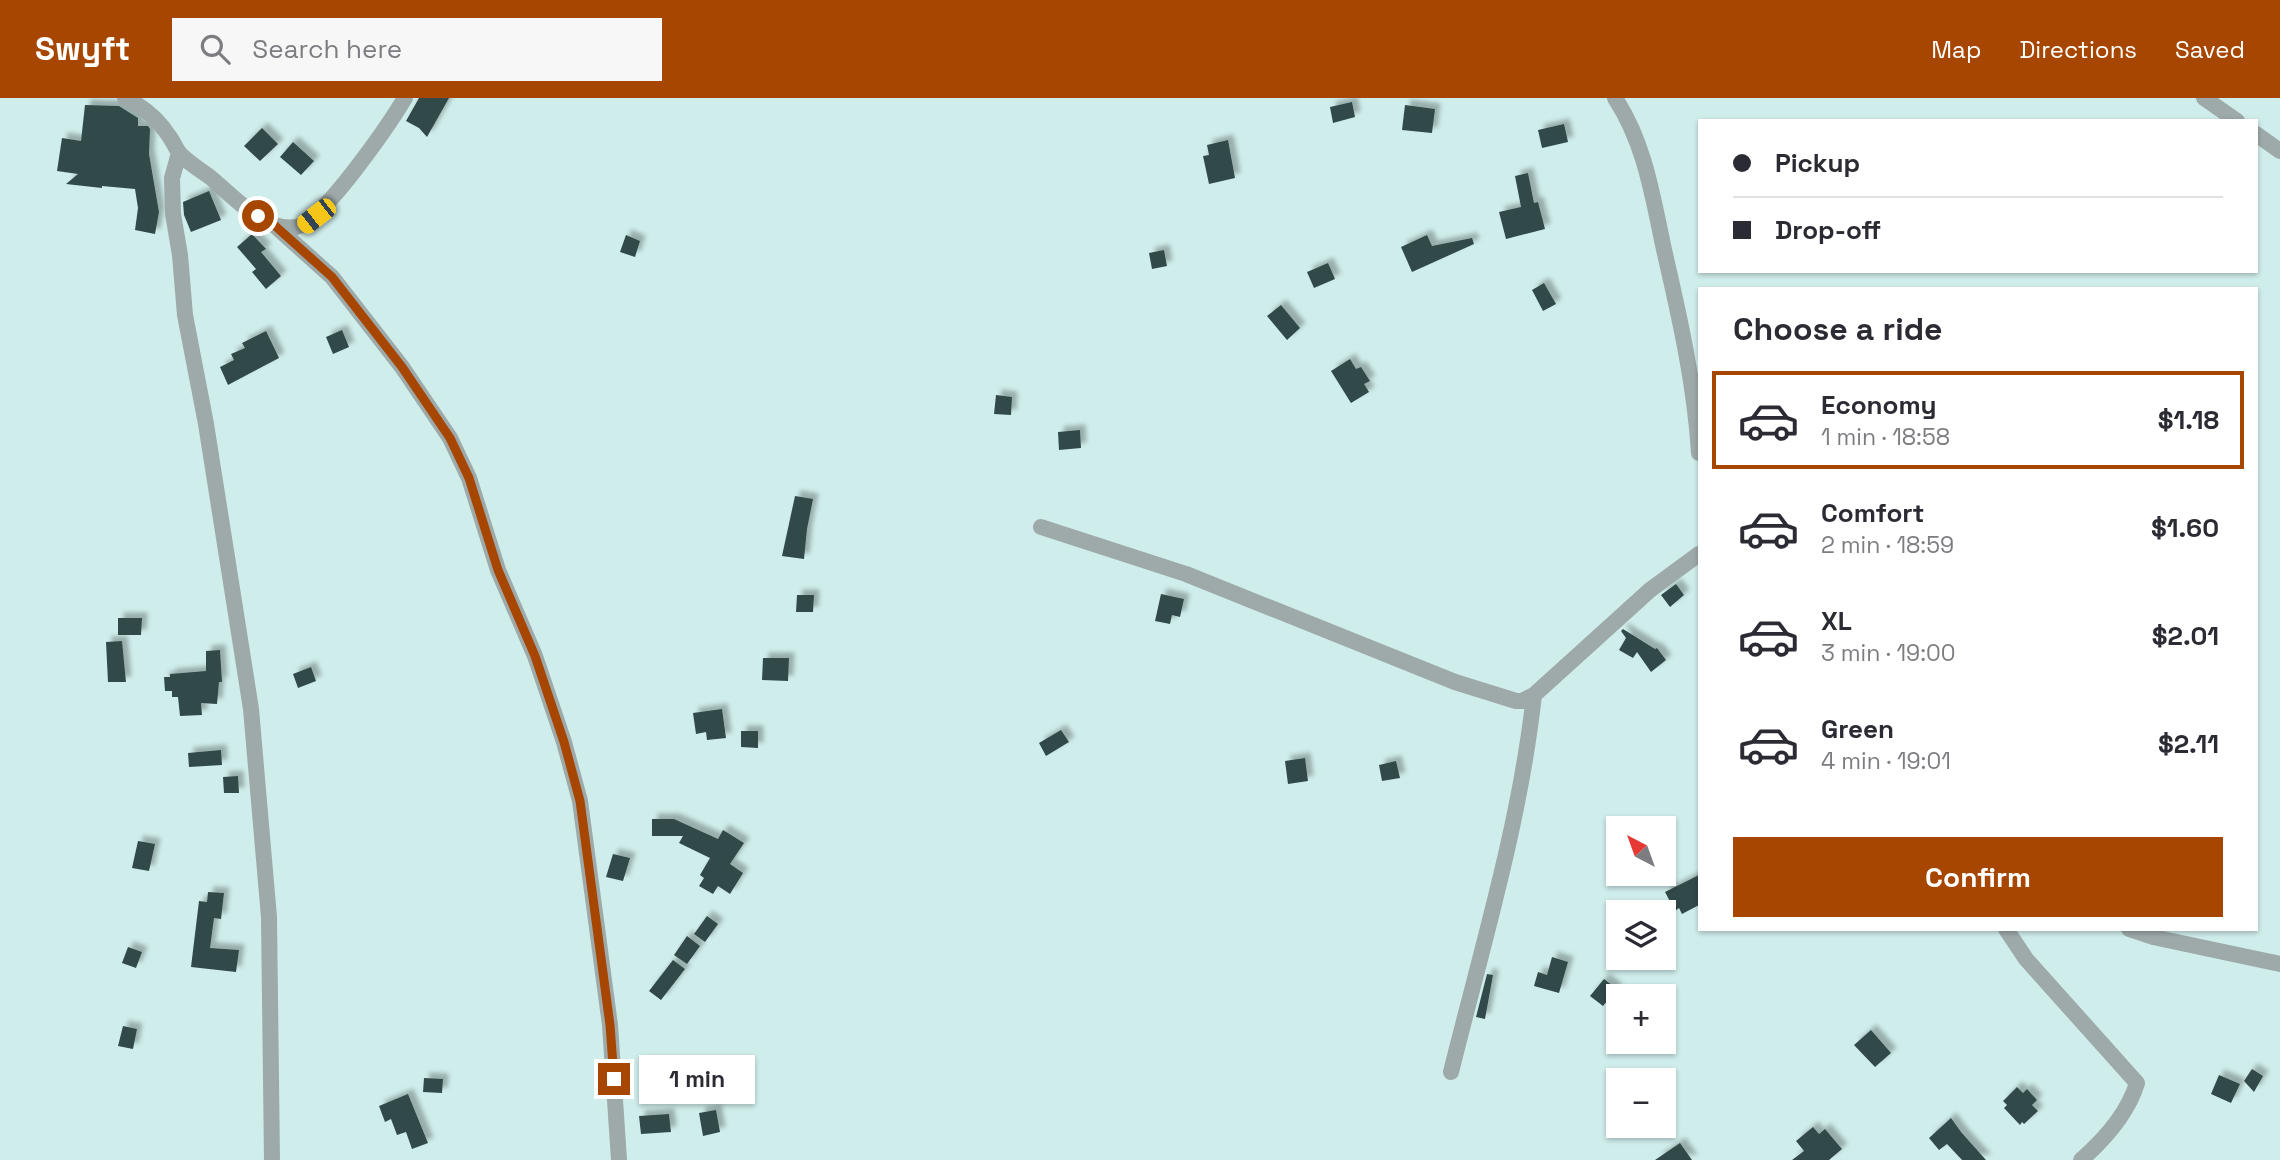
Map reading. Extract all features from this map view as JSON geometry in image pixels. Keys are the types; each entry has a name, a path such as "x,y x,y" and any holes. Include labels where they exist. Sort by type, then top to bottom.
{"street":[{"path":"125,98 137,103 150,114 168,133 179,153 258,216 286,228 298,227 316,216 386,130 405,98"},
{"path":"1615,98 1629,121 1644,157 1681,326 1698,427"},
{"path":"2204,98 2234,119"},
{"path":"2258,135 2280,151"},
{"path":"179,153 172,178 173,214 180,255 185,315 206,424 251,709 269,917 272,1160"},
{"path":"273,224 332,277 402,367 450,438 469,478 498,570 535,656 564,742 580,801 610,1025 619,1160"},
{"path":"1041,527 1186,574 1455,682 1516,701 1534,695 1650,590 1698,555"},
{"path":"1451,1072 1522,780 1534,695"},
{"path":"2007,931 2026,959 2137,1083 2132,1099 2101,1142 2081,1160"},
{"path":"2135,931 2280,964"}],"building":[{"path":"419,98 449,98 427,137 419,128 406,121"},
{"path":"1352,102 1355,117 1333,123 1330,107"},
{"path":"85,105 119,106 138,118 138,126 148,126 150,129 149,154 159,212 155,234 135,230 138,208 135,189 66,184 78,174 57,171 62,138 81,141"},
{"path":"1405,105 1435,109 1432,133 1402,130"},
{"path":"1564,124 1568,142 1542,148 1538,130"},
{"path":"262,128 278,144 260,161 244,146"},
{"path":"1228,140 1235,178 1209,184 1203,156 1209,155 1207,145"},
{"path":"293,142 314,161 301,175 280,157"},
{"path":"1528,173 1534,203 1538,202 1545,229 1506,239 1499,212 1521,207 1515,176"},
{"path":"209,191 221,220 191,232 184,215 183,202"},
{"path":"252,234 266,249 261,252 281,276 266,289 252,272 256,269 237,247"},
{"path":"626,235 640,241 635,257 620,252"},
{"path":"1427,235 1432,246 1472,238 1474,244 1412,272 1401,247"},
{"path":"1164,250 1167,266 1152,269 1149,253"},
{"path":"1328,263 1335,279 1314,288 1307,272"},
{"path":"1544,283 1556,304 1543,311 1532,290"},
{"path":"1281,305 1300,328 1287,340 1267,316"},
{"path":"342,330 349,347 333,354 326,337"},
{"path":"266,331 279,358 228,385 220,367 234,360 231,354 245,348 242,343"},
{"path":"1350,359 1356,369 1361,367 1370,381 1364,384 1369,392 1351,403 1331,371"},
{"path":"996,395 1012,397 1011,415 994,414"},
{"path":"1080,430 1081,448 1059,450 1058,432"},
{"path":"795,496 813,499 804,559 782,556"},
{"path":"1676,584 1684,595 1670,607 1661,595"},
{"path":"1161,594 1184,599 1180,617 1172,615 1170,624 1155,621"},
{"path":"797,595 814,595 813,612 796,612"},
{"path":"118,618 142,618 141,635 118,635"},
{"path":"1623,629 1657,648 1666,660 1651,672 1637,652 1633,658 1619,650 1626,638 1621,631"},
{"path":"122,641 126,682 108,682 106,642"},
{"path":"220,650 222,682 219,682 217,704 201,703 202,715 180,716 178,697 172,697 172,691 165,691 164,677 170,677 170,674 206,671 206,651"},
{"path":"763,658 789,658 788,681 762,680"},
{"path":"311,667 316,681 298,688 293,674"},
{"path":"722,709 726,738 707,740 706,732 696,734 693,713"},
{"path":"1061,730 1069,742 1046,756 1039,743"},
{"path":"741,731 758,731 758,748 741,747"},
{"path":"221,750 222,765 189,767 188,753"},
{"path":"1305,758 1308,781 1288,784 1285,761"},
{"path":"1396,761 1400,778 1382,781 1379,765"},
{"path":"238,776 239,793 224,793 223,777"},
{"path":"652,819 674,819 718,839 723,830 744,843 730,864 743,873 730,894 718,886 713,894 699,886 704,878 700,875 710,858 679,843 683,836 652,836"},
{"path":"138,841 155,844 149,871 132,868"},
{"path":"613,854 630,858 623,881 606,877"},
{"path":"1698,876 1698,906 1682,914 1679,908 1676,910 1676,900 1669,900 1665,892"},
{"path":"208,892 224,893 221,919 214,918 210,948 239,950 236,972 191,967 199,901 207,902"},
{"path":"707,916 718,924 705,942 694,934"},
{"path":"687,936 700,946 687,964 674,955"},
{"path":"128,947 142,952 136,968 122,963"},
{"path":"1552,957 1568,962 1559,993 1534,986 1538,972 1547,975"},
{"path":"673,960 685,969 661,1000 649,991"},
{"path":"1487,974 1493,975 1485,1019 1476,1017"},
{"path":"1604,979 1610,984 1606,984 1606,1002 1603,1006 1590,996"},
{"path":"123,1026 137,1029 133,1049 118,1046"},
{"path":"1871,1030 1891,1053 1875,1067 1854,1045"},
{"path":"2252,1069 2263,1076 2254,1092 2244,1081"},
{"path":"2219,1075 2240,1084 2231,1103 2211,1094"},
{"path":"424,1078 443,1079 442,1093 423,1092"},
{"path":"2017,1087 2023,1093 2027,1089 2037,1100 2032,1105 2038,1111 2020,1125 2004,1108 2007,1105 2003,1101"},
{"path":"408,1094 428,1143 412,1149 406,1132 397,1135 391,1119 385,1122 379,1106"},
{"path":"716,1110 720,1132 703,1136 699,1113"},
{"path":"669,1114 671,1132 641,1134 639,1116"},
{"path":"1951,1118 1986,1160 1962,1160 1947,1144 1939,1150 1929,1138"},
{"path":"1813,1127 1819,1134 1825,1129 1842,1149 1829,1160 1792,1160 1804,1151 1796,1141"},
{"path":"1680,1143 1692,1160 1655,1160"}],"route":[{"path":"258,216 273,224 332,277 402,367 450,438 469,478 498,570 535,656 564,742 580,801 610,1025 614,1079"}]}
